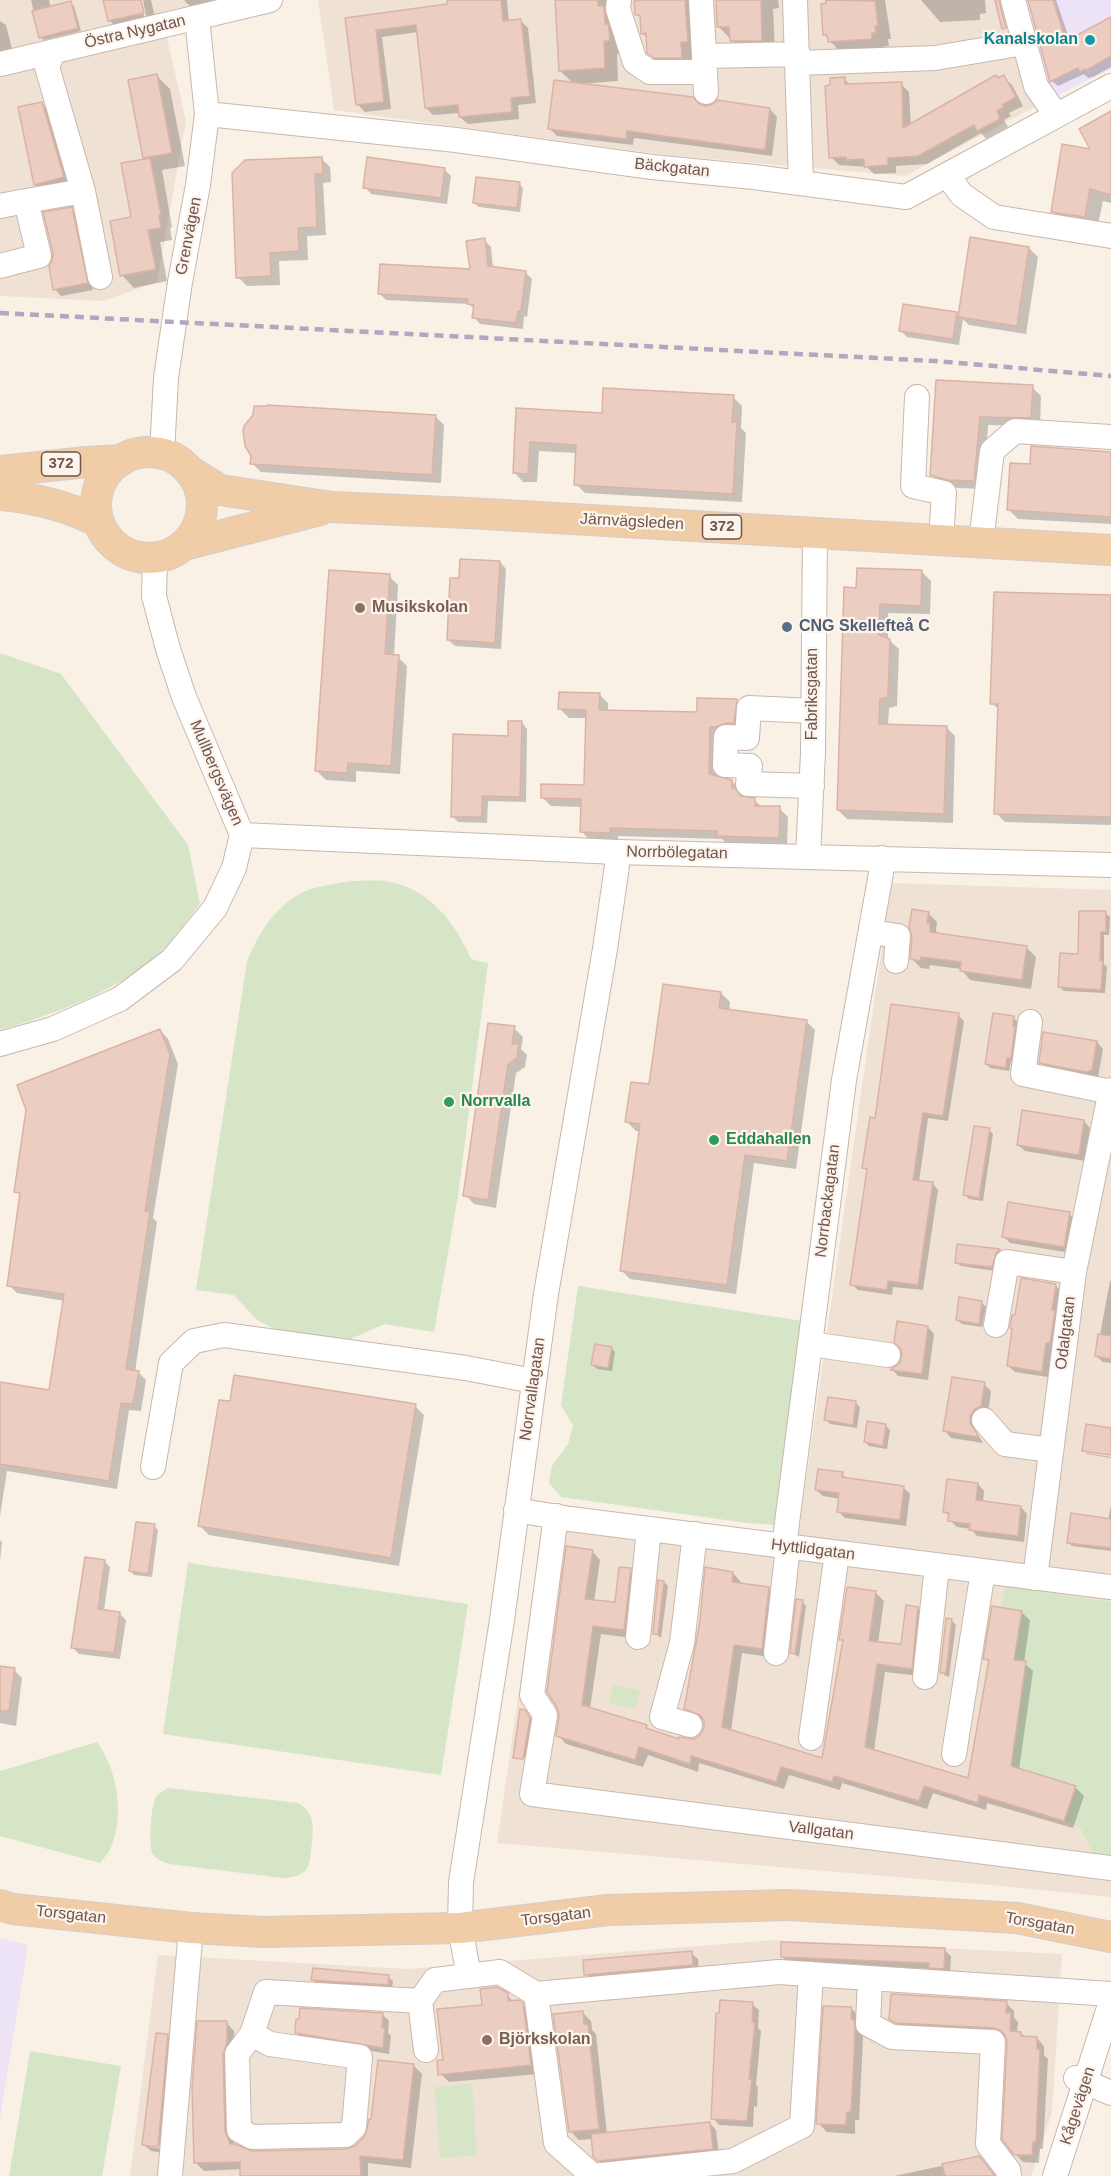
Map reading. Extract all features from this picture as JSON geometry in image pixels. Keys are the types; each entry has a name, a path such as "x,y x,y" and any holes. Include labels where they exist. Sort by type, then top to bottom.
{"main road":[{"name":"372","path":"99,522 96,502 101,482 122,460 137,454 162,454 172,458 189,471"},
{"name":"372","path":"0,471 122,460"},
{"name":"Järnvägsleden","path":"189,471 220,490 332,507 1111,550"},
{"path":"184,545 199,522 202,504 198,487 189,471"},
{"name":"372","path":"0,495 52,502 99,522"},
{"name":"Järnvägsleden","path":"184,545 332,507"},
{"path":"99,522 109,540 116,547 134,556 155,558"},
{"name":"372","path":"155,558 184,545"},
{"name":"Torsgatan","path":"0,1905 13,1909 191,1928 264,1932 460,1928 608,1910 788,1905 1017,1918 1111,1936"}],"street":[{"path":"619,0 618,9 635,62 650,72 705,73 798,58 935,58 1024,43"},
{"path":"701,0 705,73"},
{"path":"795,0 801,183"},
{"path":"1013,0 1036,86 1056,115"},
{"name":"Östra Nygatan","path":"0,64 197,18 257,1"},
{"name":"Grenvägen","path":"162,454 166,378 180,282 198,185 207,114 197,18"},
{"path":"53,52 47,67 83,191 100,277"},
{"name":"Bäckgatan","path":"207,114 456,140 652,167 906,197 1111,86"},
{"path":"947,175 962,195 994,218 1111,236"},
{"path":"0,206 83,191"},
{"path":"0,266 39,256 26,201"},
{"path":"917,397 914,486 944,493 941,540"},
{"path":"981,542 992,451 1015,431 1111,437"},
{"name":"Fabriksgatan","path":"808,856 812,786 815,533"},
{"name":"Mullbergsvägen","path":"0,1044 53,1029 120,999 172,960 215,908 234,868 242,835 184,697 168,649 154,596 155,558"},
{"path":"812,786 748,784 750,766 725,765 726,737 747,738 749,708 813,711"},
{"name":"Norrbölegatan","path":"242,835 617,852 1111,864"},
{"name":"Norrvallagatan","path":"469,1976 460,1928 461,1882 502,1620 546,1294 605,949 617,852"},
{"name":"Norrbackagatan","path":"776,1653 810,1344 844,1080 882,858"},
{"path":"871,932 898,936 896,962"},
{"path":"1030,1022 1023,1074 1111,1091"},
{"name":"Odalgatan","path":"1035,1578 1074,1272 1111,1091"},
{"path":"996,1325 1007,1262 1074,1272"},
{"path":"153,1467 171,1363 194,1341 225,1335 466,1368 533,1381"},
{"path":"810,1344 888,1354"},
{"path":"984,1420 1005,1444 1051,1450"},
{"name":"Hyttlidgatan","path":"516,1510 786,1547 1111,1587"},
{"name":"Vallgatan","path":"556,1516 532,1695 545,1715 532,1794 1111,1868"},
{"path":"638,1637 649,1529"},
{"path":"690,1725 662,1717 682,1643 695,1534"},
{"path":"811,1738 837,1553"},
{"path":"925,1677 936,1566"},
{"path":"954,1754 983,1571"},
{"path":"170,2176 191,1928"},
{"path":"426,2050 420,2001 435,1980 500,1972 537,1994 779,1972 870,1978 1111,2002"},
{"path":"537,1994 556,2143 593,2176 733,2161 802,2126 811,1974"},
{"path":"870,1978 868,2024 892,2037 993,2042 988,2144 1008,2170 1009,2176"},
{"path":"252,2034 270,2044 360,2056 354,2127 346,2135 252,2137 239,2130 237,2054 252,2034 266,1992 420,2001"},
{"name":"Kågevägen","path":"1055,2176 1081,2080 1111,2002"},
{"path":"1081,2080 1111,2093"}],"shaded area":[{"path":"0,0 212,0 161,12 186,121 157,282 103,301 0,296"},
{"path":"318,0 1007,0 1036,106 905,176 666,155 334,110"},
{"path":"1019,0 1111,0 1111,69 1054,97 1039,70"},
{"path":"891,883 1111,890 1111,1897 497,1843 543,1524 795,1557"},
{"path":"0,1938 28,1945 0,2119"},
{"path":"774,1940 1062,1954 1052,2112 1031,2176 130,2176 158,1955 407,1969"}],"green space":[{"path":"0,653 61,674 188,845 200,904 162,951 106,990 65,1008 0,1030"},
{"path":"352,881 385,881 414,891 438,908 457,932 471,959 488,963 458,1196 434,1332 385,1324 348,1340 282,1333 257,1320 234,1295 196,1290 247,962 272,917 291,899 314,888"},
{"path":"578,1286 802,1321 775,1525 561,1497 549,1483 552,1466 568,1444 573,1426 561,1405"},
{"path":"188,1563 468,1604 441,1775 163,1734"},
{"path":"1005,1586 1111,1602 1111,1855 1093,1853 1080,1827 1064,1821 1076,1786 1011,1766 1014,1660 1022,1611 1002,1608"},
{"path":"613,1685 640,1690 636,1709 609,1704"},
{"path":"97,1742 110,1766 118,1807 115,1834 109,1851 100,1863 0,1836 0,1771"},
{"path":"168,1788 298,1803 308,1812 313,1831 310,1861 307,1868 298,1875 283,1878 160,1861 151,1850 152,1816 156,1797"},
{"path":"30,2051 121,2066 102,2176 9,2176"},
{"path":"472,2084 477,2155 440,2158 435,2087"}],"building":[{"path":"103,0 141,0 144,13 108,21"},
{"path":"447,0 501,0 503,21 521,19 530,96 511,98 512,112 459,117 458,105 425,108 416,25 376,30 384,102 356,105 345,18 447,4"},
{"path":"555,0 598,0 598,6 604,6 605,24 608,24 610,41 604,41 605,68 559,71"},
{"path":"685,0 688,42 681,42 682,58 654,58 647,53 646,33 641,34 640,15 635,15 634,1"},
{"path":"716,0 761,0 762,41 730,41 729,27 717,27"},
{"path":"826,0 875,1 878,26 875,26 876,33 872,33 872,39 828,42 827,35 823,35 821,4 826,3"},
{"path":"995,0 999,0 1006,28 1002,29"},
{"name":"Kanalskolan","path":"1028,0 1053,0 1066,41 1111,17 1111,56 1085,71 1085,69 1080,72 1078,68 1050,82"},
{"path":"71,1 78,28 39,38 32,11"},
{"path":"157,74 172,153 143,158 128,80"},
{"path":"996,75 998,78 1004,75 1016,97 1002,105 1004,107 997,111 1000,119 977,131 974,125 918,156 888,158 888,165 864,167 864,159 829,158 825,86 830,85 830,78 845,77 845,84 902,82 903,128"},
{"path":"554,80 693,97 699,104 706,106 717,100 770,108 765,150 627,131 626,139 548,129"},
{"path":"42,102 64,177 34,185 18,107"},
{"path":"1111,111 1111,195 1090,189 1085,217 1051,212 1062,144 1090,149 1079,129"},
{"path":"322,157 323,174 315,174 317,227 298,228 299,251 270,253 271,276 236,278 232,173 245,160"},
{"path":"367,157 445,168 441,198 363,188"},
{"path":"150,158 161,215 159,215 161,228 148,230 156,269 120,276 110,221 131,217 121,163"},
{"path":"476,177 520,182 517,208 473,203"},
{"path":"72,207 88,283 53,290 49,266 53,253 43,212"},
{"path":"970,237 1029,247 1017,326 958,317"},
{"path":"485,238 488,266 526,271 521,311 518,311 516,323 472,318 474,305 467,304 468,299 378,294 380,264 470,269 466,241"},
{"path":"903,304 957,312 953,339 899,331"},
{"path":"936,380 1033,385 1031,418 980,417 974,481 948,480 930,475"},
{"path":"603,388 734,395 732,422 737,422 733,494 574,485 576,445 530,442 528,474 513,473 516,408 602,413"},
{"path":"254,406 436,415 432,475 250,464 251,456 245,446 244,426 253,415"},
{"path":"1031,446 1111,452 1111,517 1007,510 1010,463 1030,464"},
{"path":"460,559 500,561 495,643 447,640 450,578 459,578"},
{"path":"857,568 922,570 921,606 880,604 879,635 890,639 888,697 880,699 879,724 947,726 944,814 837,810 844,587 856,588"},
{"path":"329,570 390,574 385,654 399,655 391,766 348,763 347,773 315,771"},
{"path":"994,592 1111,595 1111,817 994,814 998,704 990,704"},
{"path":"559,692 600,693 599,710 697,712 697,698 737,699 734,723 710,727 709,774 732,780 732,788 735,788 741,796 755,798 755,806 780,806 779,838 717,836 717,831 610,828 610,833 580,832 581,799 541,798 541,784 584,785 586,710 558,709"},
{"path":"508,721 522,721 520,797 482,796 482,817 451,817 453,734 508,736"},
{"path":"912,909 929,912 927,923 930,923 930,932 1027,946 1022,980 960,971 961,962 921,957 920,961 910,959 912,937 909,927"},
{"path":"1079,911 1106,911 1106,932 1101,932 1100,961 1103,961 1101,990 1058,987 1060,953 1078,954"},
{"name":"Eddahallen","path":"663,984 721,992 719,1008 807,1020 787,1161 745,1155 727,1285 620,1271 640,1124 625,1122 631,1082 649,1084"},
{"path":"891,1004 959,1013 943,1116 923,1113 913,1180 933,1182 918,1285 888,1281 887,1290 850,1285 867,1169 862,1168 870,1117 875,1118"},
{"path":"993,1013 1014,1016 1011,1058 1007,1058 1006,1068 985,1064"},
{"path":"488,1023 515,1026 512,1044 519,1044 517,1058 508,1064 488,1200 463,1196"},
{"path":"160,1029 170,1054 145,1211 150,1212 126,1369 139,1371 133,1404 121,1403 109,1481 0,1464 0,1382 49,1390 64,1294 7,1286 20,1193 14,1192 26,1110 17,1085"},
{"path":"1043,1032 1097,1041 1092,1070 1086,1072 1039,1063"},
{"path":"1022,1110 1084,1120 1079,1155 1017,1145"},
{"path":"974,1126 990,1128 979,1198 963,1195"},
{"path":"1008,1202 1070,1212 1064,1247 1002,1237"},
{"path":"957,1244 1000,1250 996,1253 992,1267 955,1263"},
{"path":"1021,1278 1056,1284 1050,1343 1046,1343 1042,1372 1007,1366 1012,1315 1015,1315"},
{"path":"959,1297 982,1301 979,1324 956,1320"},
{"path":"897,1321 928,1326 922,1374 890,1370 899,1364 902,1356 901,1349 894,1342"},
{"path":"1098,1334 1111,1336 1111,1359 1095,1356"},
{"path":"595,1344 612,1347 608,1368 591,1365"},
{"path":"234,1375 416,1404 391,1558 198,1526 219,1400 230,1401"},
{"path":"952,1377 985,1382 981,1406 970,1416 970,1423 977,1437 943,1431"},
{"path":"828,1397 856,1401 853,1425 824,1420"},
{"path":"867,1421 886,1424 883,1446 864,1442"},
{"path":"1086,1424 1111,1428 1111,1455 1082,1451"},
{"path":"818,1469 843,1472 842,1477 904,1486 900,1520 837,1512 839,1493 815,1490"},
{"path":"947,1479 978,1483 976,1500 1021,1506 1018,1536 969,1530 970,1524 948,1521 949,1513 943,1512"},
{"path":"1071,1513 1111,1519 1111,1548 1067,1543"},
{"path":"136,1522 155,1524 148,1574 129,1571"},
{"path":"566,1546 593,1550 585,1599 615,1602 619,1567 631,1568 624,1630 593,1626 582,1705 647,1725 646,1728 679,1739 679,1737 694,1739 704,1728 704,1721 700,1715 684,1709 700,1621 705,1567 733,1572 732,1582 769,1587 762,1649 734,1645 722,1727 822,1758 843,1640 839,1640 847,1587 876,1591 869,1641 901,1644 906,1605 918,1607 912,1669 877,1664 865,1747 968,1778 989,1660 983,1659 992,1606 1022,1611 1014,1660 1026,1661 1011,1766 1076,1786 1064,1821 979,1795 978,1803 924,1786 919,1801 834,1776 832,1782 781,1767 776,1782 691,1756 690,1764 639,1747 635,1760 556,1736 559,1716 557,1707 547,1692"},
{"path":"85,1557 105,1560 98,1609 120,1612 114,1653 71,1648"},
{"path":"658,1580 664,1581 658,1634 653,1634"},
{"path":"796,1599 803,1600 795,1654 790,1653"},
{"path":"946,1618 952,1619 946,1673 940,1673"},
{"path":"0,1666 15,1668 9,1711 0,1711"},
{"path":"520,1709 525,1710 530,1718 523,1759 513,1758"},
{"path":"781,1942 945,1948 944,1969 929,1968 929,1963 781,1957"},
{"path":"692,1951 693,1965 584,1975 583,1960"},
{"path":"313,1968 389,1975 388,1985 311,1980"},
{"name":"Björkskolan","path":"497,1987 508,1993 508,2001 519,2000 523,2003 531,2065 438,2075 437,2060 443,2060 437,2009 482,2005 480,1989"},
{"path":"891,1994 1007,2001 1006,2013 1011,2013 1010,2031 1021,2032 1021,2036 1037,2037 1037,2049 1040,2050 1036,2142 1033,2142 1032,2155 1014,2155 1002,2139 1007,2043 1005,2035 994,2028 896,2023 889,2019"},
{"path":"720,2000 753,2002 752,2022 755,2023 747,2121 711,2119 716,2013 719,2013"},
{"path":"823,2006 852,2007 851,2019 854,2019 855,2028 854,2056 851,2112 847,2112 846,2125 816,2124"},
{"path":"300,2008 383,2013 382,2028 385,2028 383,2048 295,2033"},
{"path":"583,2011 584,2024 588,2024 599,2129 569,2132 553,2014"},
{"path":"197,2021 227,2021 227,2043 223,2054 225,2131 230,2144 252,2151 346,2149 355,2146 365,2136 369,2119 371,2119 378,2060 414,2064 403,2160 360,2156 361,2176 240,2176 240,2162 194,2163 192,2086"},
{"path":"156,2033 168,2034 158,2147 142,2145"},
{"path":"710,2122 713,2149 598,2161 593,2157 591,2134"},
{"path":"979,2156 995,2176 945,2176 942,2164"}],"railway":[{"path":"0,313 935,361 1111,376"}],"place":[{"name":"Kanalskolan","path":"1090,40"},
{"name":"Musikskolan","path":"360,608"},
{"name":"CNG Skellefteå C","path":"787,627"},
{"name":"Norrvalla","path":"449,1102"},
{"name":"Eddahallen","path":"714,1140"},
{"name":"Björkskolan","path":"487,2040"}]}
